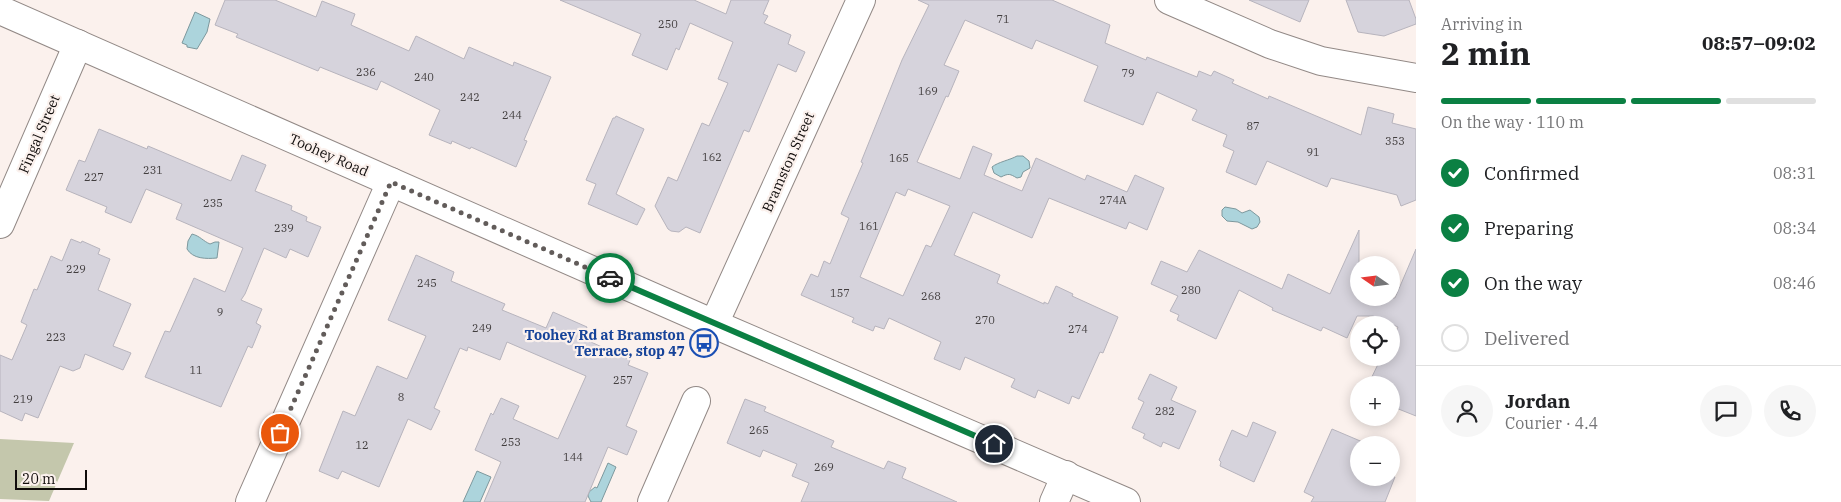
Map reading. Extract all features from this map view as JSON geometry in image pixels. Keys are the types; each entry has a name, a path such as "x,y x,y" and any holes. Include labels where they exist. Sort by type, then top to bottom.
{"street":[{"name":"Bramston Street","path":"714,324 861,0"},
{"path":"1169,0 1270,44 1321,61 1416,78"},
{"name":"Toohey Road","path":"0,10 714,324 1126,502"},
{"name":"Fingal Street","path":"0,224 78,44"},
{"path":"250,502 391,182"},
{"path":"652,502 696,401"},
{"path":"1054,502 1066,475"}],"green space":[{"path":"0,439 74,443 49,501 0,499"}],"water":[{"path":"195,12 210,19 207,32 197,49 187,47 187,45 182,43"},
{"path":"1017,156 1023,156 1029,161 1030,168 1023,172 1021,177 1017,178 1009,174 1001,177 994,173 992,167"},
{"path":"1225,207 1236,209 1242,213 1250,210 1259,217 1260,222 1257,227 1252,229 1238,222 1227,221 1222,216 1222,210"},
{"path":"192,234 210,244 219,242 217,258 200,258 193,255 187,249 188,241"},
{"path":"608,463 616,467 601,502 591,502 588,496 589,492 595,487 597,488"},
{"path":"477,471 491,477 480,502 463,502"}],"building":[{"path":"225,0 275,0 316,17 322,1 355,14 351,25 409,51 416,36 464,59 469,47 513,66 514,62 551,77 524,140 527,141 516,167 471,147 470,149 452,141 451,144 429,135 440,110 381,81 377,90 320,67 318,71 236,37 238,34 215,25"},
{"path":"560,0 694,0 726,14 731,0 769,0 763,14 768,16 764,23 791,35 788,44 805,52 796,72 778,64 749,132 744,130 700,233 686,227 679,232 671,231 655,206 668,177 677,181 702,123 709,126 728,83 718,79 733,42 690,23 679,50 676,48 667,70 632,55 641,34"},
{"path":"918,0 1052,0 1110,25 1105,43 1146,60 1147,57 1197,77 1199,71 1211,76 1214,71 1234,80 1232,83 1268,99 1269,96 1361,135 1368,107 1394,114 1392,123 1416,129 1416,200 1401,206 1397,195 1331,178 1327,187 1267,161 1256,185 1226,172 1234,151 1223,146 1227,135 1192,120 1197,110 1157,92 1143,125 1084,101 1098,66 1036,40 1032,49 965,20 944,65 959,71 917,162 960,179 973,146 992,154 984,175 1022,191 1036,158 1085,180 1087,175 1127,192 1135,175 1164,188 1147,230 1129,222 1126,229 1049,198 1032,238 973,212 954,255 1000,275 997,283 1044,304 1044,302 1048,304 1056,286 1073,294 1072,296 1118,317 1103,353 1100,352 1079,399 1072,396 1069,404 1038,390 1035,398 1011,387 1015,379 965,357 960,370 934,359 941,342 889,318 884,329 875,326 873,331 852,322 854,318 801,295 811,274 818,277 824,261 830,264 849,218 841,214 863,163 861,162 902,60 929,5","holes":["908,189 950,206 931,247 926,245 903,296 860,277 896,192 905,196"]},
{"path":"1249,0 1309,0 1300,22"},
{"path":"1346,0 1409,0 1416,24 1384,36 1358,32"},
{"path":"616,116 644,129 616,194 645,209 637,225 588,204 596,184 586,180 613,118"},
{"path":"99,129 147,149 148,146 231,181 242,155 266,165 255,191 292,206 291,210 307,217 306,221 321,227 308,257 290,249 286,258 264,248 241,300 262,309 256,323 261,326 252,348 248,346 221,407 145,377 165,331 170,332 194,278 225,292 243,248 176,219 182,204 146,189 131,223 105,212 107,207 66,190 79,160 85,162"},
{"path":"1359,230 1359,256 1350,256 1350,306 1400,306 1400,286 1416,249 1416,416 1400,410 1400,376 1372,376 1377,366 1400,366 1400,316 1350,316 1350,331 1347,338 1323,327 1321,331 1272,310 1273,308 1239,290 1216,339 1177,320 1179,315 1170,311 1178,296 1151,284 1161,261 1187,272 1199,250 1282,289 1288,274 1330,294"},
{"path":"71,239 81,243 82,241 100,249 98,254 110,259 98,290 131,304 113,346 131,353 123,370 85,354 80,368 73,371 60,366 38,418 25,413 22,421 0,411 0,355 12,360 27,325 21,322 34,289 37,290 51,256 62,261"},
{"path":"416,255 454,272 451,281 505,304 502,310 546,328 553,312 587,327 585,332 594,336 591,342 630,360 628,365 648,373 626,426 637,431 627,455 608,447 585,502 484,502 501,462 475,450 491,413 493,415 501,398 519,406 513,419 558,439 586,376 507,342 500,360 468,347 467,351 460,348 434,408 440,411 431,430 408,419 379,487 342,471 338,479 319,471 343,411 355,416 377,366 407,379 426,336 388,320"},
{"path":"1150,374 1177,387 1171,400 1196,411 1179,449 1163,442 1161,447 1143,438 1145,434 1132,428 1144,402 1138,399"},
{"path":"745,399 766,407 764,411 834,441 831,447 884,469 888,461 906,468 902,478 957,502 801,502 809,483 792,476 797,464 763,450 760,457 727,443"},
{"path":"1253,422 1276,432 1254,482 1220,466 1221,462 1219,460 1232,430 1247,437"},
{"path":"1332,429 1350,437 1350,486 1391,486 1385,502 1311,502 1314,497 1304,492"}],"way so far":[{"path":"280,433 391,182 610,278"}],"place":[{"name":"Toohey Rd at Bramston Terrace, stop 47","path":"704,343"}],"route":[{"path":"610,278 994,444"}]}
